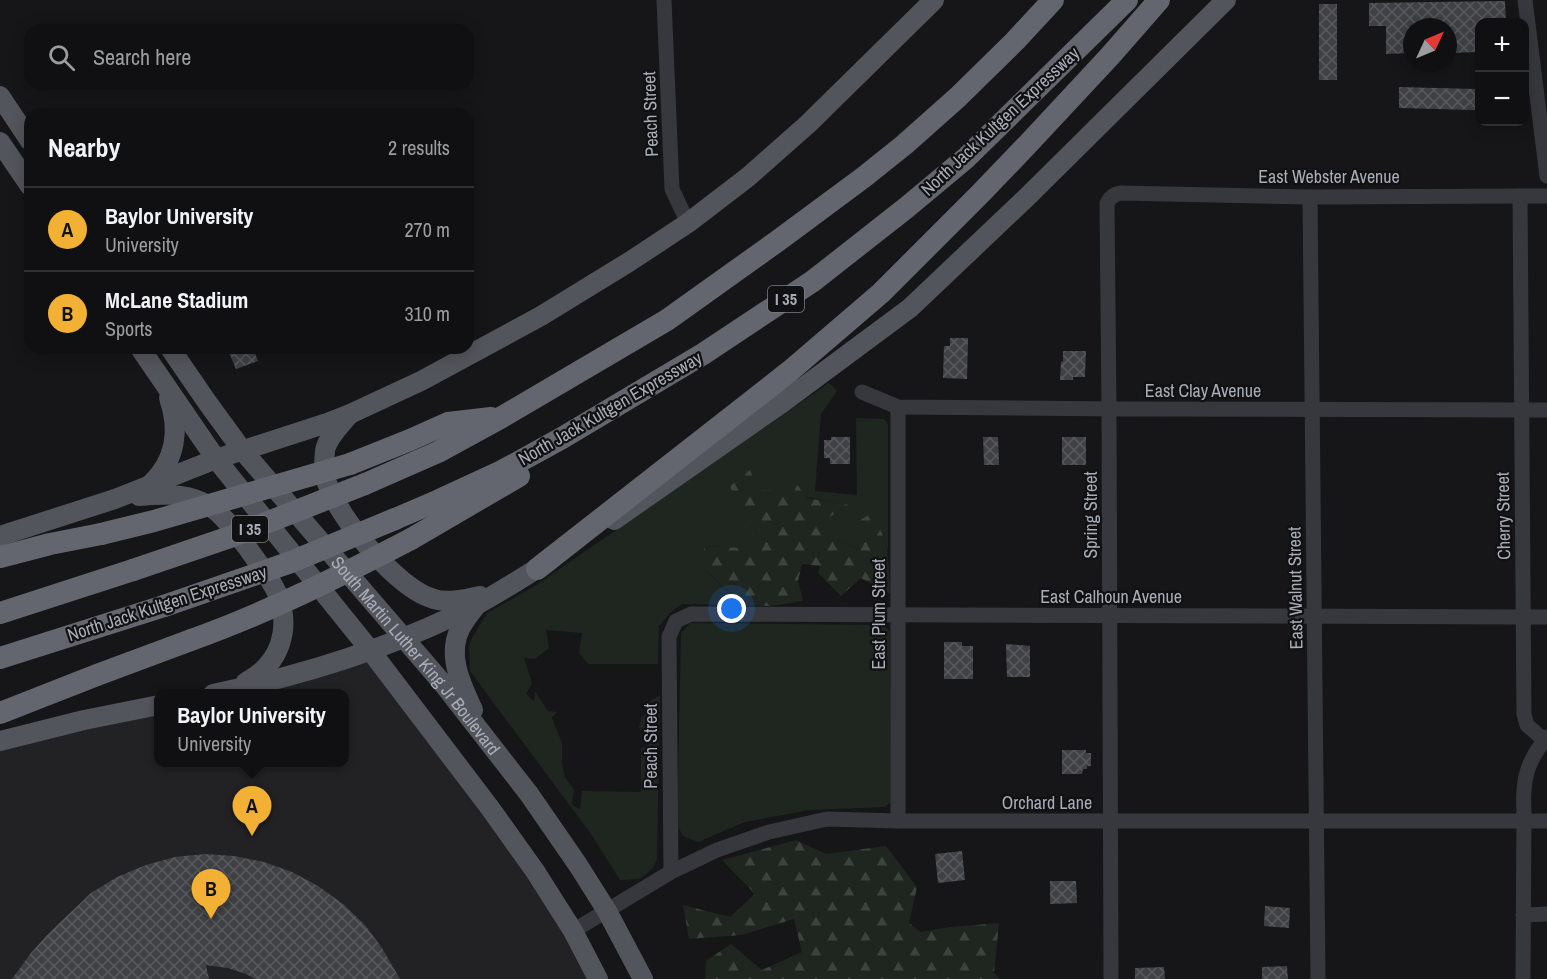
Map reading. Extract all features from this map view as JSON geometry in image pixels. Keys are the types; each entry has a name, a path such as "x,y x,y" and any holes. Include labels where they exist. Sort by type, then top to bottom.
{"highway":[{"name":"I 35","path":"0,613 230,537 438,453 502,417 667,321 864,177 958,97 1052,1"},
{"name":"North Jack Kultgen Expressway","path":"0,658 164,606 291,562 437,501 502,471 581,428 703,354 813,281 915,201 973,152 1125,1"},
{"path":"537,569 790,371 881,293 1028,144 1158,2"},
{"path":"0,713 250,617 340,576 411,539 496,490 577,440 703,354"},
{"path":"0,557 154,521 351,464 448,423 502,417"}],"main road":[{"path":"233,689 285,677 403,638 476,605 622,516 782,403 910,308 1026,198 1226,0"},
{"path":"474,353 541,316 630,262 688,223 748,177 808,124 928,5"},
{"path":"0,96 24,132"},
{"path":"0,142 24,177"},
{"name":"South Martin Luther King Jr Boulevard","path":"144,354 216,459 370,650 490,808 535,871 573,931 598,979"},
{"name":"South Martin Luther King Jr Boulevard","path":"174,354 242,450 445,686 485,736 578,865 607,910 643,979"},
{"path":"0,536 115,499 216,459 327,423 422,381 471,354"},
{"path":"149,485 163,471 168,462 175,436 175,422 164,384"},
{"path":"350,414 333,434 325,450 326,482 350,525 389,570 415,591 436,600 465,599 487,595 516,582"},
{"path":"115,499 162,494 187,497 202,502 228,523 260,565 277,593 284,619 283,636 267,667 254,678 233,689"},
{"path":"476,605 460,628 454,646 455,662 485,736"},
{"path":"0,741 84,720 154,706"}],"street":[{"name":"Peach Street","path":"664,0 672,189 688,223"},
{"path":"1525,0 1547,176"},
{"name":"East Webster Avenue","path":"1112,196 1121,193 1310,197 1547,196"},
{"name":"Spring Street","path":"1111,979 1107,203 1112,196"},
{"name":"Cherry Street","path":"1520,196 1524,714 1527,725 1546,738 1529,764 1523,794 1524,979"},
{"name":"East Walnut Street","path":"1310,197 1318,979"},
{"name":"East Clay Avenue","path":"862,392 898,407 1547,410"},
{"name":"East Plum Street","path":"898,407 898,821"},
{"name":"East Calhoun Avenue","path":"676,621 692,614 1547,617"},
{"name":"Peach Street","path":"670,872 669,637 676,621"},
{"name":"Orchard Lane","path":"573,931 670,872 717,850 769,832 827,819 1110,822 1547,821"},
{"path":"1523,915 1547,914"}],"shaded area":[{"path":"370,650 573,931 598,979 0,979 0,741 154,706 154,767 349,767 349,689 228,689"}],"green space":[{"path":"829,383 837,391 821,414 815,491 857,495 856,418 884,419 888,424 888,551 882,533 861,550 833,538 818,524 848,505 758,490 749,471 743,520 758,534 744,548 705,546 705,570 734,597 726,605 682,604 671,612 659,626 658,664 588,664 579,653 582,633 546,630 549,648 535,659 524,658 532,683 526,694 534,701 535,691 548,711 557,712 552,718 562,743 565,777 574,790 572,805 580,809 582,791 641,792 641,749 649,745 639,728 642,716 645,716 645,704 660,695 657,860 653,868 640,879 620,880 591,834 470,671 469,646 473,636 487,613 535,586"},
{"path":"750,470 758,490 778,491 793,479 807,498 849,505 818,524 834,538 860,550 858,521 871,514 882,533 887,548 891,594 861,578 841,596 818,573 820,566 802,564 798,581 803,601 771,606 726,605 734,596 705,570 704,546 744,548 758,534 743,520 730,486"},
{"path":"690,623 883,625 890,631 891,802 885,807 810,810 745,822 698,842 683,836 677,825 681,633"},
{"path":"796,840 826,854 886,846 917,887 909,923 921,932 999,923 994,973 1000,979 705,979 706,961 731,944 762,970 802,952 794,919 742,935 689,939 683,905 730,917 755,894 722,860"}],"building":[{"path":"1505,1 1506,18 1475,18 1475,52 1457,53 1457,18 1403,18 1403,53 1386,54 1386,26 1369,26 1369,3"},
{"path":"1319,4 1337,4 1337,80 1319,80"},
{"path":"1399,87 1475,89 1475,110 1399,108"},
{"path":"950,338 968,338 967,379 943,378 944,346 950,346"},
{"path":"1063,351 1086,351 1085,377 1060,380"},
{"path":"230,354 255,354 258,361 236,369"},
{"path":"831,437 850,437 850,464 830,464 830,458 824,458 824,440 831,440"},
{"path":"983,437 998,437 999,465 984,465"},
{"path":"1062,437 1086,437 1086,465 1062,465"},
{"path":"944,642 962,642 962,646 973,646 973,679 944,679"},
{"path":"1006,644 1030,646 1030,677 1007,677"},
{"path":"1062,750 1086,750 1086,753 1091,753 1091,766 1083,769 1082,774 1062,774"},
{"path":"962,851 965,880 938,883 935,854"},
{"path":"205,854 234,856 264,862 292,872 318,886 343,904 365,925 400,979 255,979 228,968 206,965 209,979 12,979 49,933 91,893 117,877 146,865 175,857"},
{"path":"1050,881 1076,881 1077,903 1050,904"},
{"path":"1265,906 1290,908 1289,928 1264,926"},
{"path":"1287,966 1288,979 1262,979 1262,967"},
{"path":"1164,967 1165,979 1135,979 1135,968"}],"place":[{"name":"Baylor University","path":"252,836"},
{"name":"McLane Stadium","path":"211,919"}]}
